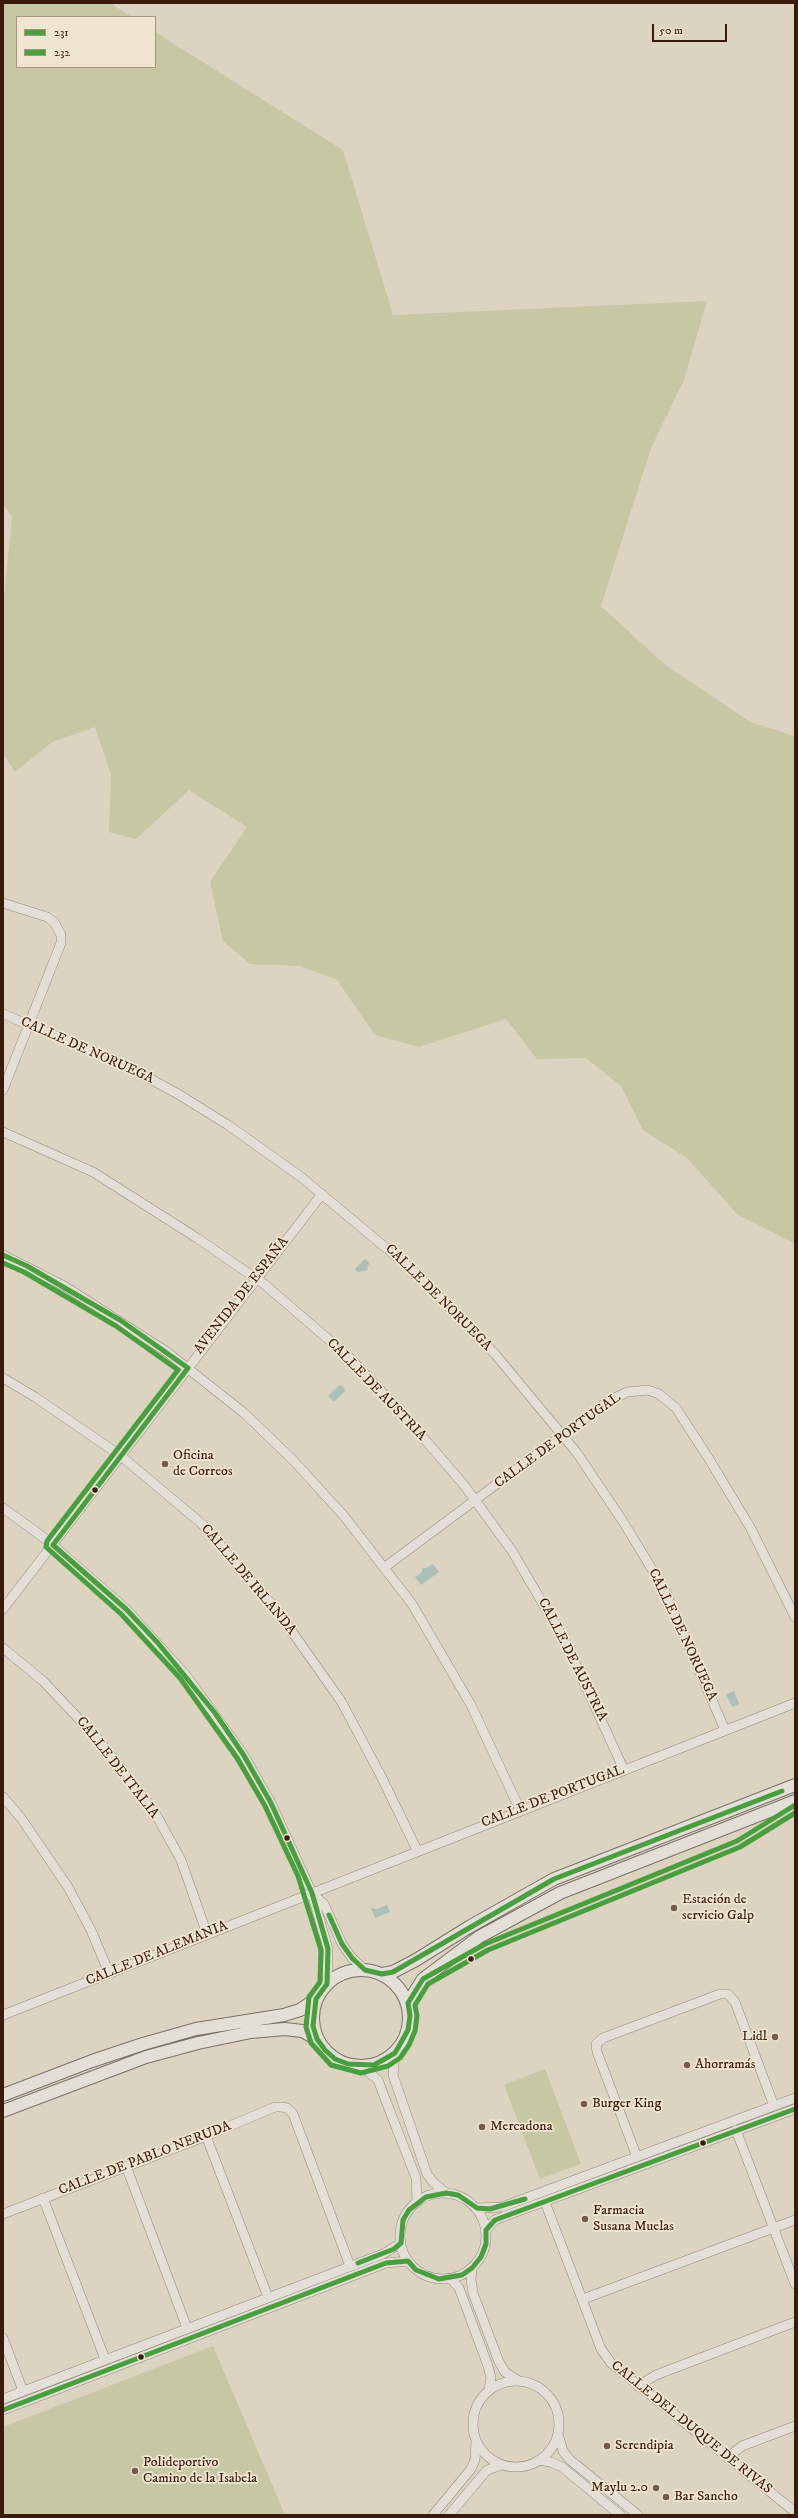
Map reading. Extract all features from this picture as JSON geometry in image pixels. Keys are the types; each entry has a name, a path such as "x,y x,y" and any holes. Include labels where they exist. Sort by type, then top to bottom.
{"main road":[{"path":"382,1974 393,1972 416,1960 469,1927 554,1880 795,1785"},
{"path":"408,2003 423,1979 479,1937 560,1893 795,1801"},
{"path":"3,2095 92,2061 143,2044 196,2029 284,2015 300,2010 316,1999 327,1984 338,1975 351,1970 365,1970 382,1974 393,1981 408,2003 410,2016 408,2030 403,2042 395,2053 385,2060 361,2066 348,2064 335,2059 325,2050 317,2038 313,2026 313,2012 316,1999"},
{"path":"3,2110 146,2056 198,2043 251,2032 285,2029 302,2031 317,2038"}],"street":[{"path":"3,903 47,917 54,922 61,935 61,944 3,1090"},
{"name":"CALLE DE NORUEGA","path":"3,1014 123,1064 178,1094 228,1125 322,1194 416,1273 495,1354 562,1435 622,1520 664,1589 725,1730"},
{"name":"CALLE DE AUSTRIA","path":"3,1132 93,1172 197,1238 256,1278 349,1358 408,1420 477,1501 512,1551 566,1643 624,1770"},
{"name":"AVENIDA DE ESPAÑA","path":"3,1609 322,1194"},
{"path":"3,1255 27,1266 100,1308 188,1368 244,1413 293,1460 344,1516 386,1567 412,1604 471,1705 520,1810"},
{"name":"CALLE DE IRLANDA","path":"3,1378 35,1397 120,1456 202,1524 276,1609 342,1702 381,1776 417,1850"},
{"name":"CALLE DE PORTUGAL","path":"386,1567 477,1501 607,1402 627,1392 648,1390 660,1394 676,1408 744,1515 795,1617"},
{"path":"3,1508 22,1520 52,1545 104,1590 153,1637 215,1712 243,1754 271,1803 312,1893 328,1949 327,1984"},
{"name":"CALLE DE ITALIA","path":"3,1648 43,1681 97,1738 154,1811 181,1860 207,1934"},
{"name":"CALLE DE PORTUGAL","path":"312,1893 417,1850 795,1703"},
{"path":"3,1797 21,1818 68,1887 91,1930 108,1973"},
{"path":"312,1893 324,1904 342,1944 352,1958 365,1970"},
{"name":"CALLE DE ALEMANIA","path":"3,2015 312,1893"},
{"path":"637,2157 597,2052 596,2044 603,2038 617,2032 720,1994 728,1994 735,2002 774,2106"},
{"path":"395,2053 393,2075 427,2174 433,2182 446,2193"},
{"path":"361,2066 378,2080 416,2178 417,2202"},
{"path":"477,2208 502,2207 795,2098"},
{"name":"CALLE DE PABLO NERUDA","path":"3,2214 206,2136 275,2107 287,2108 293,2114 350,2266"},
{"path":"486,2230 495,2220 795,2108"},
{"path":"736,2130 795,2284"},
{"path":"206,2136 268,2297"},
{"path":"126,2166 187,2328"},
{"path":"446,2193 458,2195 477,2208 486,2230 486,2244 481,2257 472,2268 462,2275 451,2279 427,2276 416,2270 408,2261 401,2243 403,2220 417,2202 431,2195 446,2193"},
{"path":"43,2198 106,2360"},
{"name":"CALLE DEL DUQUE DE RIVAS","path":"545,2202 605,2356 638,2386 795,2512"},
{"path":"583,2299 795,2220"},
{"path":"3,2398 394,2249 401,2243"},
{"path":"3,2410 386,2263 408,2261"},
{"path":"472,2268 470,2280 473,2293 499,2362 505,2372 519,2381"},
{"path":"451,2279 459,2288 488,2366 491,2378 489,2390"},
{"path":"638,2386 656,2375 795,2322"},
{"path":"3,2338 23,2391"},
{"path":"433,2515 471,2469 475,2460 476,2441 473,2427 474,2413 479,2400 489,2390 498,2384 519,2381 531,2383 542,2389 551,2398 557,2410 559,2422 558,2434 554,2444 539,2460 521,2466 502,2465 487,2470 451,2514"},
{"path":"727,2458 742,2446 795,2426"},
{"path":"558,2434 563,2451 569,2459 638,2515"},
{"path":"476,2441 482,2451 502,2465"},
{"path":"539,2460 562,2467 620,2515"}],"green space":[{"path":"3,3 110,3 130,16 16,16 16,68 156,68 156,33 343,150 393,315 707,301 684,380 651,448 601,606 663,663 750,722 795,736 795,1244 737,1214 687,1158 643,1130 621,1086 586,1058 537,1059 506,1019 419,1047 375,1035 337,980 300,966 250,964 223,941 210,882 247,827 189,790 136,839 109,832 111,774 95,727 52,742 15,772 3,754 3,607 12,517 3,504"},
{"path":"545,2069 581,2164 540,2179 504,2085"},
{"name":"Polideportivo Camino de la Isabela","path":"213,2346 285,2515 3,2515 3,2427"}],"water":[{"path":"365,1259 370,1263 367,1267 368,1270 358,1272 355,1269"},
{"path":"339,1385 343,1386 345,1391 334,1402 328,1396"},
{"path":"433,1564 439,1572 421,1585 415,1577 422,1572 422,1568 426,1568"},
{"path":"734,1691 739,1704 732,1707 726,1694"},
{"path":"387,1905 390,1912 375,1918 371,1908 377,1909"}],"transit line":[{"name":"231","path":"3,1255 27,1266 120,1320 188,1368"},
{"name":"232","path":"3,1263 24,1272 116,1326 178,1370 47,1541 46,1547 121,1614 180,1678 237,1758 265,1806 298,1876 321,1950 320,1982 309,1997 306,2027 311,2043 331,2065 361,2073 388,2066 400,2058 409,2045 415,2031 417,2016 415,2005 428,1984 488,1950 740,1847 795,1813"},
{"name":"231","path":"53,1545 188,1368"},
{"name":"231","path":"53,1545 126,1609 158,1643 215,1713 243,1754 271,1803 312,1893 328,1949 327,1984 316,1999 313,2026 317,2039 325,2050 335,2059 348,2064 374,2065 395,2053 408,2030 410,2016 408,2003 423,1979 485,1944 737,1841 795,1805"},
{"name":"231","path":"329,1915 342,1944 352,1958 365,1970 382,1974 393,1972 554,1879 782,1791"},
{"name":"231","path":"3,2410 386,2263 408,2261 416,2270 439,2279 462,2275 472,2268 481,2257 486,2244 486,2230 495,2220 795,2109"},
{"name":"231","path":"358,2263 394,2249 401,2243 403,2220 409,2210 426,2197 446,2193 458,2195 477,2208 490,2209 525,2199"}],"place":[{"name":"Oficina de Correos","path":"165,1464"},
{"name":"Estación de servicio Galp","path":"674,1908"},
{"name":"Lidl","path":"775,2037"},
{"name":"Ahorramás","path":"687,2065"},
{"name":"Burger King","path":"584,2104"},
{"name":"Mercadona","path":"482,2127"},
{"name":"Farmacia Susana Muelas","path":"585,2219"},
{"name":"Serendipia","path":"607,2446"},
{"name":"Polideportivo Camino de la Isabela","path":"135,2471"},
{"name":"Maylu 2.0","path":"656,2488"},
{"name":"Bar Sancho","path":"666,2497"}]}
